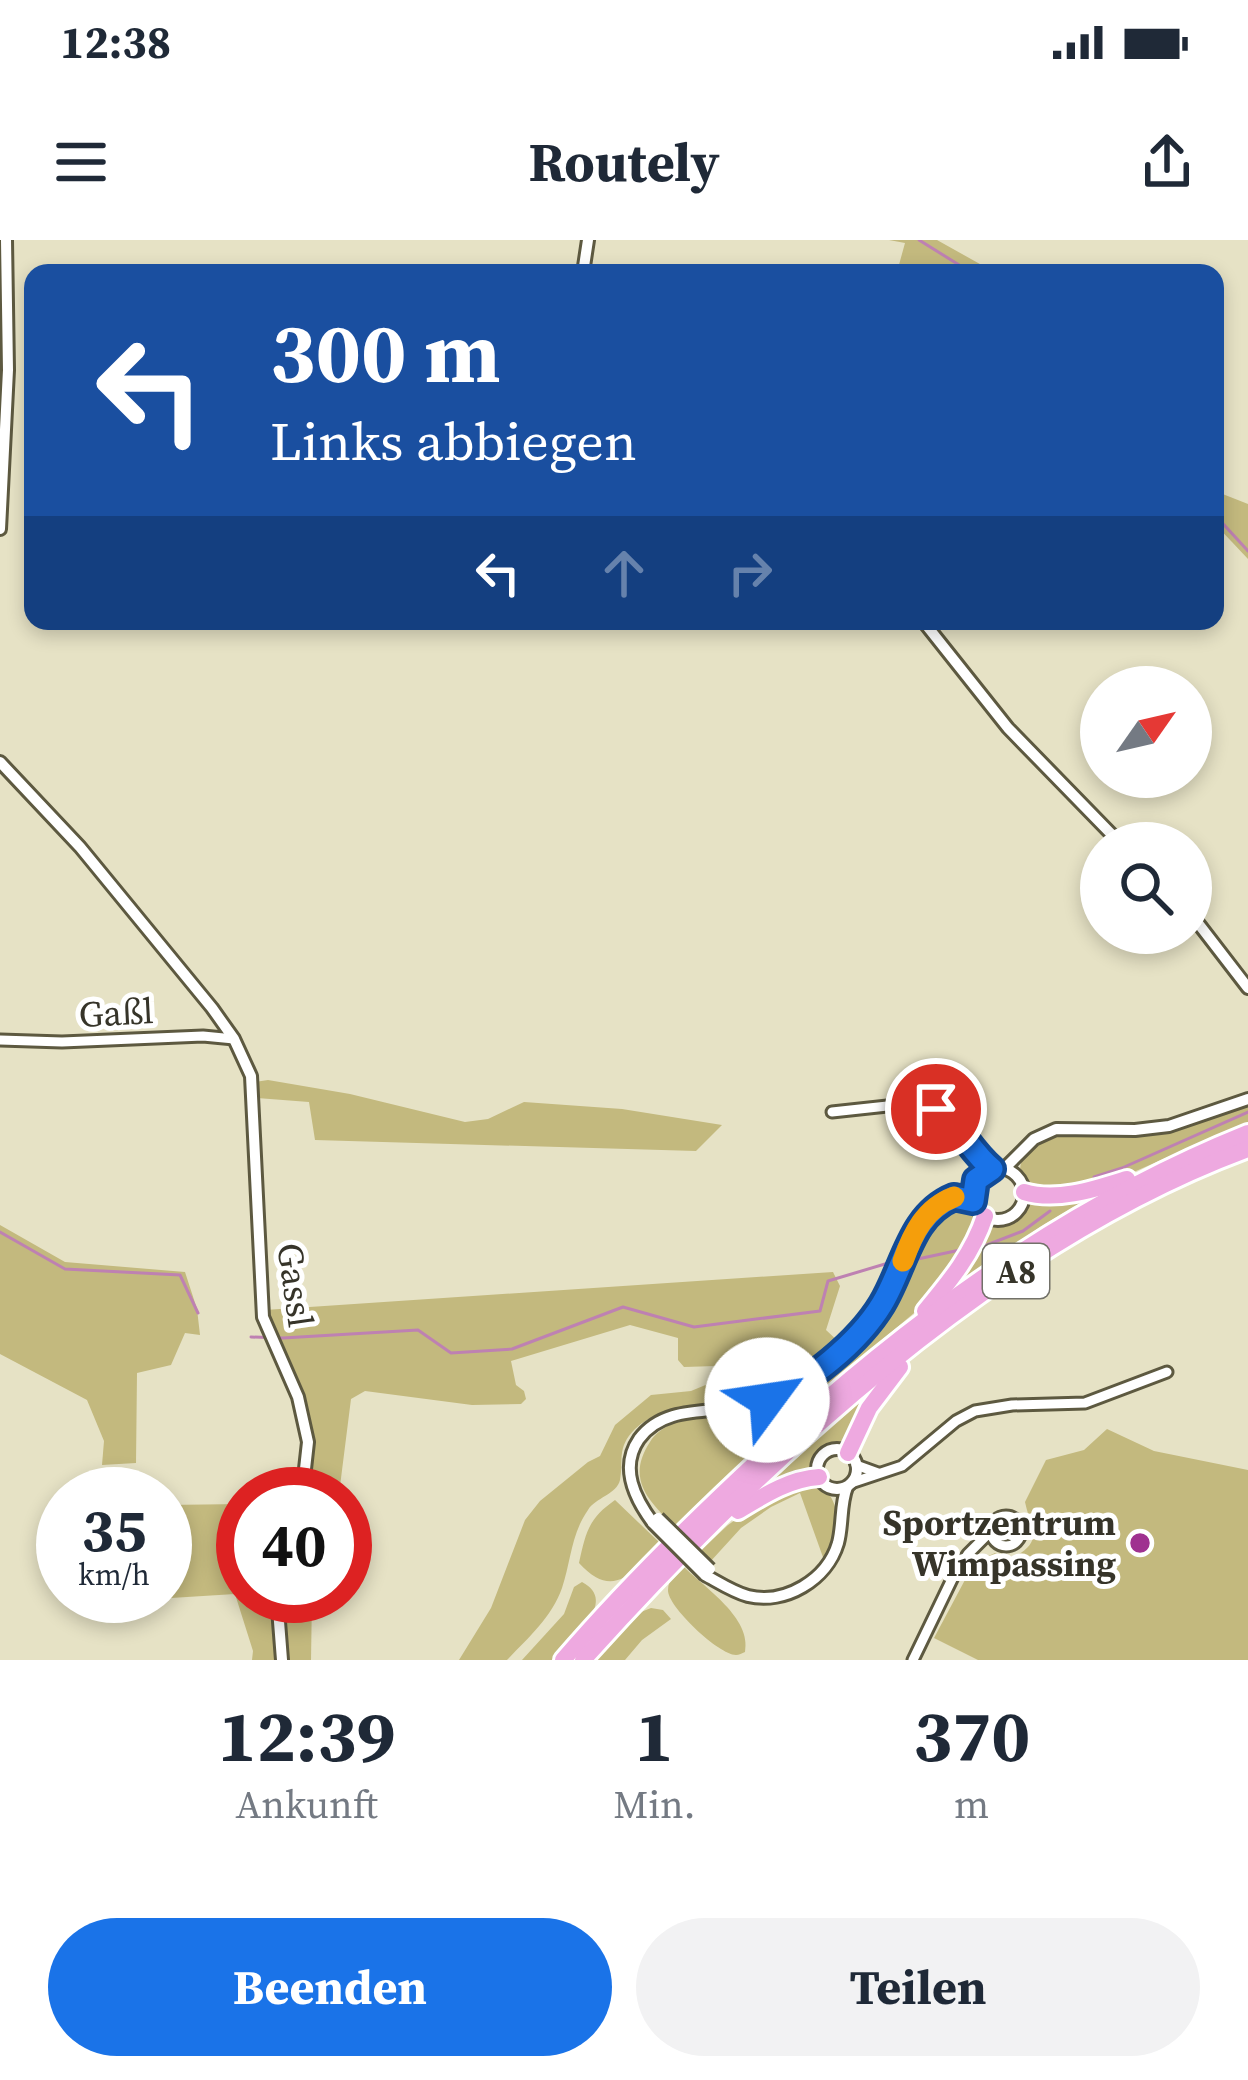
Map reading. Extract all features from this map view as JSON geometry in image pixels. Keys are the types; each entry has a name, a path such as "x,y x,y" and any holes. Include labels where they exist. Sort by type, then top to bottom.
{"highway":[{"name":"A8","path":"563,1660 741,1477 989,1271 1040,1237 1163,1170 1248,1133"},
{"name":"A8","path":"583,1660 707,1531 912,1338 1082,1229 1146,1194 1248,1149"},
{"path":"1020,1184 1040,1196 1082,1192 1163,1170"},
{"path":"852,1459 869,1408 979,1234 979,1209"},
{"path":"707,1531 777,1489 819,1477"}],"street":[{"path":"0,529 8,370 6,240"},
{"path":"930,630 1008,728 1100,822"},
{"path":"0,762 80,848 234,1039"},
{"path":"1212,941 1248,988"},
{"name":"Gaßl","path":"0,1040 234,1039"},
{"name":"Gassl","path":"234,1039 251,1076 262,1317 298,1397 308,1442 305,1467"},
{"path":"852,1459 857,1472 844,1486 839,1537 820,1574 781,1595 754,1597 708,1572 656,1521 632,1488 629,1468 645,1432 671,1416 753,1405 802,1382 872,1318 925,1216 1019,1156 1034,1139 1056,1129 1150,1129 1248,1099"},
{"path":"832,1112 926,1105 954,1122 975,1155 1020,1184"},
{"path":"975,1155 979,1209"},
{"path":"954,1197 999,1220 1013,1215 1022,1204 1019,1156"},
{"path":"878,1473 838,1449 826,1453 818,1464 823,1483 844,1486 902,1466 975,1411 1085,1403 1167,1372"},
{"path":"913,1660 955,1573 971,1552 993,1537"},
{"path":"279,1623 282,1660"}],"shaded area":[{"path":"889,240 937,240 980,264 899,264 905,243"},
{"path":"1224,495 1248,504 1248,559 1224,534"},
{"path":"268,1080 465,1122 488,1119 524,1102 622,1109 722,1125 696,1151 315,1140 309,1102 257,1098 255,1082"},
{"path":"1248,1104 1248,1122 1087,1188 1028,1190 1022,1178 1025,1156 1050,1136 1162,1132"},
{"path":"1089,1198 947,1293 988,1222 1010,1220 1026,1204"},
{"path":"957,1201 972,1209 978,1224 927,1302 810,1401 676,1528 650,1499 640,1479 650,1442 675,1423 763,1406 798,1386 882,1312 921,1232 930,1219"},
{"path":"0,1225 65,1262 185,1272 200,1335 185,1333 171,1365 137,1373 136,1463 102,1465 104,1441 87,1400 0,1354"},
{"path":"833,1272 840,1286 826,1330 841,1344 802,1376 769,1394 677,1409 635,1429 623,1448 618,1485 582,1519 558,1599 539,1627 507,1660 459,1660 491,1608 525,1520 540,1501 600,1456 615,1425 651,1395 691,1391 720,1379 716,1366 684,1367 678,1360 678,1338 630,1325 511,1361 516,1385 526,1399 521,1404 472,1405 365,1391 351,1399 342,1467 305,1467 310,1426 265,1310"},
{"path":"873,1391 845,1447 824,1450 814,1468 763,1488"},
{"name":"Sportzentrum Wimpassing","path":"1107,1429 1154,1451 1248,1470 1248,1660 978,1660 934,1638 974,1563 995,1553 1012,1558 1029,1546 1033,1534 1025,1502 1046,1460 1084,1450"},
{"path":"814,1482 831,1497 837,1517 824,1560 800,1493 741,1528 710,1562 700,1551 759,1503"},
{"path":"615,1500 661,1544 633,1572 613,1581 603,1580 579,1563 590,1527"},
{"path":"216,1504 216,1595 192,1597 192,1505"},
{"path":"684,1567 734,1616 745,1639 745,1652 736,1655 718,1647 676,1607 668,1586"},
{"path":"582,1582 596,1600 580,1632 553,1660 522,1660 564,1614 574,1587"},
{"path":"663,1610 671,1619 642,1640 625,1660 596,1660 641,1612"},
{"path":"244,1623 276,1623 279,1660 252,1660"},
{"path":"282,1623 312,1623 311,1660 285,1660"}],"waterway":[{"path":"919,240 958,264"},
{"path":"1224,525 1248,551"},
{"path":"1094,1177 1248,1112"},
{"path":"984,1246 1023,1231 1050,1211"},
{"path":"0,1232 65,1269 180,1275 198,1313"},
{"path":"913,1260 960,1250"},
{"path":"251,1337 418,1330 451,1353 512,1349 623,1307 694,1327 820,1311 828,1281 895,1261"}],"slow traffic":[{"path":"903,1261 925,1216 954,1197"}],"place":[{"name":"Sportzentrum Wimpassing","path":"1140,1543"}],"route":[{"path":"767,1400 802,1382 850,1342 890,1289 925,1216 954,1197 973,1201 976,1180 992,1169 975,1155 954,1122 936,1109"}]}
